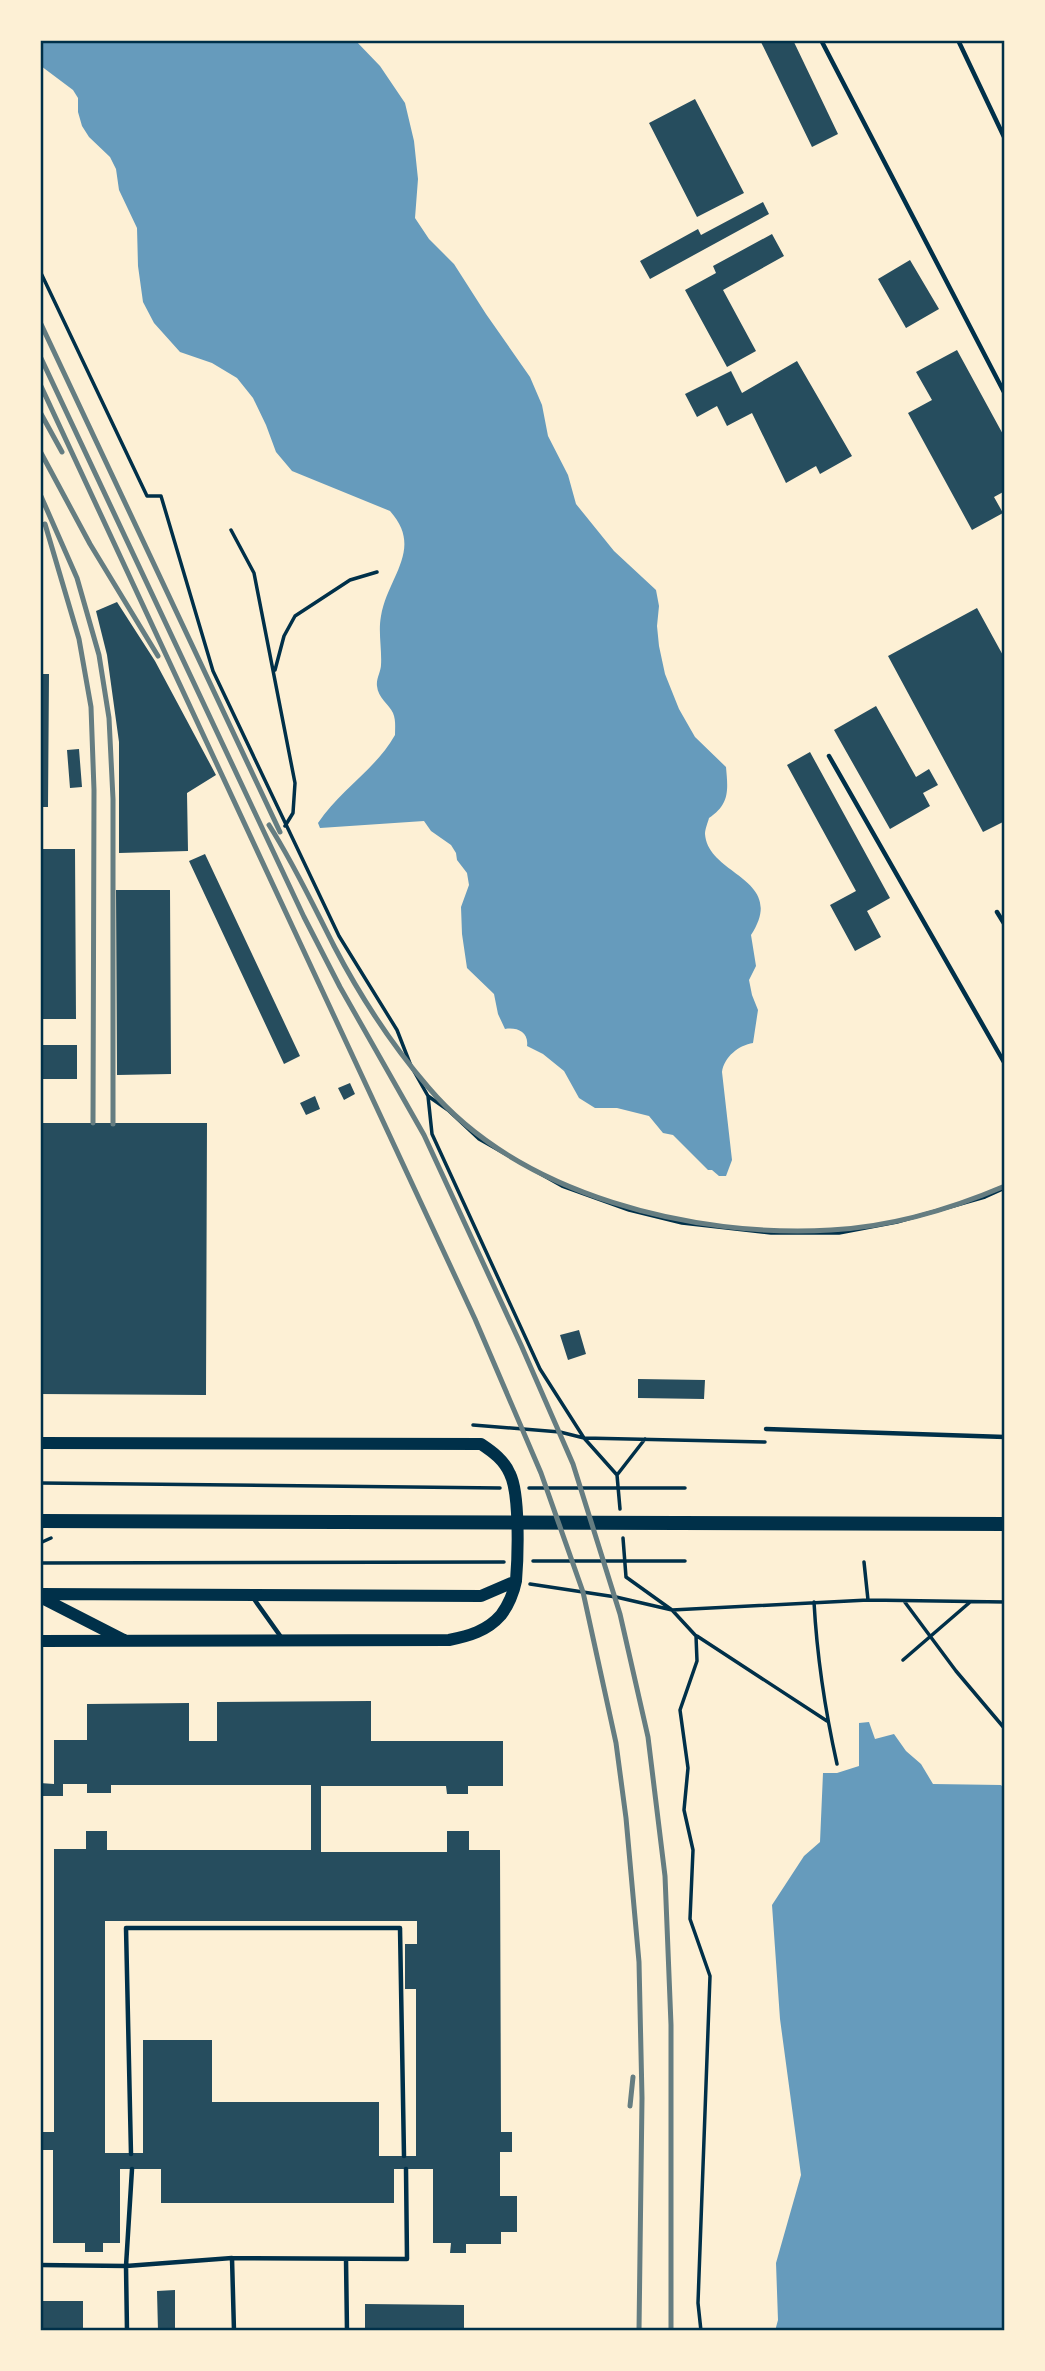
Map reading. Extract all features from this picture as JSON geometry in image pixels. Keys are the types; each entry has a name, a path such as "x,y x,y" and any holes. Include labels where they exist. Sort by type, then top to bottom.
{"main road":[{"path":"40,1521 1005,1524"}],"street":[{"path":"40,1443 481,1444 504,1462 512,1477 517,1500 516,1581 511,1598 491,1625 470,1635 449,1640 40,1641"},
{"path":"40,1595 481,1596 516,1581"},
{"path":"40,1595 126,1641"}],"lane":[{"path":"821,40 1005,394"},
{"path":"958,40 1005,139"},
{"path":"829,755 1005,1064"},
{"path":"997,912 1005,925"},
{"path":"766,1430 1005,1437"},
{"path":"251,1595 283,1639"},
{"path":"131,2154 126,1928 400,1928 404,2156"},
{"path":"127,2331 126,2266 132,2169"},
{"path":"40,2265 126,2266 232,2258 407,2259 406,2169"},
{"path":"232,2258 234,2331"},
{"path":"346,2259 347,2331"}],"path":[{"path":"40,271 147,496 161,496 213,671 339,936 397,1030 411,1066 428,1096 432,1134 540,1369 584,1438 617,1475"},
{"path":"231,530 254,573 275,672 295,783 293,813 285,826"},
{"path":"275,672 284,636 295,616 350,580 377,572"},
{"path":"428,1096 448,1110 479,1139 562,1186 629,1210 682,1223 771,1233 839,1233 897,1222 985,1197 1005,1188"},
{"path":"473,1425 560,1433 584,1438 767,1442"},
{"path":"40,1483 512,1488"},
{"path":"525,1488 685,1488"},
{"path":"532,1561 685,1561"},
{"path":"40,1563 504,1562"},
{"path":"863,1562 868,1600"},
{"path":"516,1581 672,1609 868,1600 1005,1602"},
{"path":"904,1601 1005,1729"},
{"path":"814,1602 816,1647 827,1721 837,1764"},
{"path":"903,1660 971,1602"},
{"path":"672,1609 696,1636 827,1721"},
{"path":"696,1636 697,1661 680,1710 688,1768 684,1811 693,1850 690,1919 710,1976 698,2303 701,2331"}],"water":[{"path":"40,40 355,40 380,66 405,103 414,141 418,179 415,218 429,239 454,264 530,377 542,405 548,436 568,475 576,504 614,551 656,590 659,606 659,646 665,674 679,709 695,737 726,767 726,796 721,807 709,818 705,834 709,848 753,889 760,901 760,916 751,935 756,966 749,980 758,1010 753,1043 733,1053 722,1072 732,1160 726,1176 719,1176 708,1170 673,1135 663,1133 649,1116 617,1108 595,1108 579,1098 564,1071 543,1054 527,1046 524,1034 514,1029 505,1029 498,1014 494,994 467,968 461,907 469,885 467,873 457,860 451,845 431,831 424,821 320,828 318,823 327,811 378,758 395,735 394,716 379,694 377,683 381,665 381,616 404,550 400,525 390,511 292,471 276,452 253,398 237,378 212,363 180,352 154,323 143,302 137,228 119,190 116,169 110,157 89,137 82,126 78,98 73,90 41,66"},
{"path":"869,1722 875,1739 894,1734 906,1751 921,1764 933,1784 1001,1785 1005,1790 1005,2331 775,2331 778,2320 776,2263 801,2175 780,2019 772,1905 804,1856 820,1842 823,1773 837,1773 859,1766 859,1723"}],"building":[{"path":"760,40 793,40 838,134 812,147"},
{"path":"695,99 744,193 697,217 649,123"},
{"path":"763,202 769,214 650,279 640,261 698,229 701,235"},
{"path":"772,234 784,256 723,290 756,351 727,367 685,290 716,273 713,266"},
{"path":"910,260 939,309 906,328 878,279"},
{"path":"957,350 1005,438 1005,491 994,497 1003,513 972,530 908,413 932,400 916,372"},
{"path":"797,361 852,456 820,474 816,466 786,483 752,413 727,426 717,406 697,417 685,394 731,371 742,393"},
{"path":"117,602 155,661 216,775 187,793 188,851 119,853 119,742 107,655 96,611"},
{"path":"977,608 1005,659 1005,821 983,832 888,656"},
{"path":"40,674 49,674 48,807 40,807"},
{"path":"876,706 916,777 929,769 938,785 923,793 930,806 890,829 834,730"},
{"path":"79,749 82,787 70,788 67,750"},
{"path":"810,752 890,898 867,911 881,937 855,951 830,905 856,891 787,765"},
{"path":"40,849 75,849 76,1019 40,1019"},
{"path":"205,854 300,1056 284,1064 189,861"},
{"path":"116,890 170,890 171,1074 117,1075"},
{"path":"40,1045 77,1045 77,1079 40,1079"},
{"path":"350,1083 355,1094 344,1100 338,1088"},
{"path":"315,1096 320,1109 306,1115 300,1103"},
{"path":"40,1123 207,1123 206,1395 40,1394"},
{"path":"579,1330 586,1354 568,1360 560,1335"},
{"path":"638,1379 705,1380 704,1399 638,1398"},
{"path":"371,1701 371,1741 503,1741 503,1786 468,1786 468,1794 447,1794 446,1786 321,1786 321,1852 447,1852 447,1831 469,1831 469,1850 500,1850 501,2132 512,2132 512,2152 500,2152 500,2196 517,2196 517,2232 501,2232 501,2244 466,2244 466,2253 450,2253 451,2243 433,2243 433,2169 394,2169 394,2203 161,2203 161,2169 120,2169 120,2243 103,2243 103,2252 85,2252 85,2243 53,2243 53,2150 42,2150 42,2132 54,2132 54,1849 86,1849 86,1831 107,1831 107,1850 311,1850 311,1785 111,1785 111,1793 87,1793 87,1784 63,1784 63,1796 40,1796 40,1783 54,1784 54,1740 87,1740 87,1704 189,1703 189,1741 217,1741 217,1702","holes":["105,1921 417,1921 417,1944 405,1944 405,1989 416,1989 416,2156 379,2156 379,2102 212,2102 212,2040 143,2040 143,2153 105,2153"]},
{"path":"175,2290 175,2331 158,2331 157,2291"},
{"path":"42,2301 83,2301 83,2331 42,2331"},
{"path":"365,2304 464,2305 464,2331 365,2331"}],"railway":[{"path":"40,322 280,832"},
{"path":"40,356 304,917 340,987 424,1135 573,1464 620,1614 648,1737 665,1876 671,2025 671,2331"},
{"path":"40,384 475,1319 541,1473 583,1592 616,1743 626,1818 639,1962 642,2098 639,2331"},
{"path":"40,412 62,452"},
{"path":"40,451 90,544 158,656"},
{"path":"40,494 77,578 99,655 109,718 113,799 113,1124"},
{"path":"45,524 79,639 91,707 94,790 93,1123"},
{"path":"269,825 377,1020 428,1087 466,1125 511,1156 560,1182 613,1202 668,1217 778,1231 831,1230 898,1221 942,1209 1005,1186"},
{"path":"630,2106 633,2077"}]}
